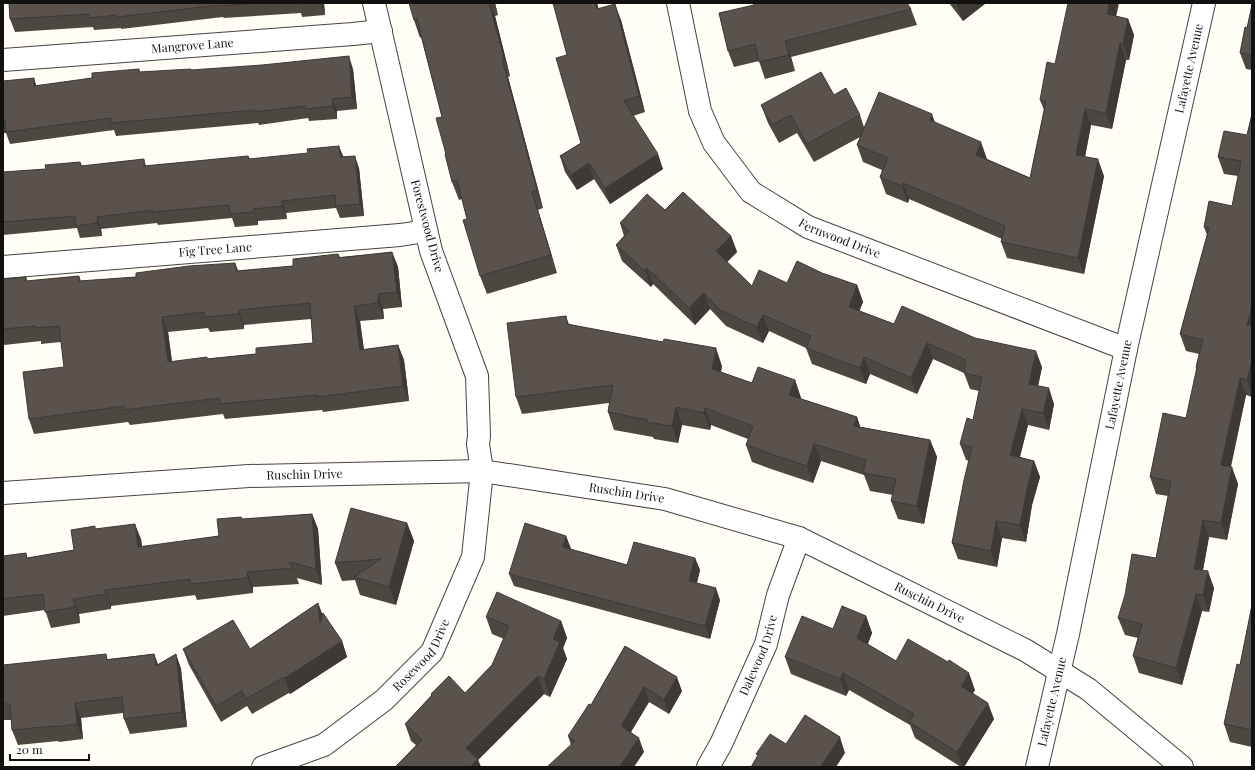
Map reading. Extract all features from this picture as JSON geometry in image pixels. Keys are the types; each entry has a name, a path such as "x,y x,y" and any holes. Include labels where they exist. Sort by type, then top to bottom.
{"street":[{"name":"Forestwood Drive","path":"374,3 431,251 477,376 478,444 482,471"},
{"name":"Fernwood Drive","path":"678,3 700,111 714,143 751,192 808,227 1126,349"},
{"name":"Lafayette Avenue","path":"1037,767 1059,671 1126,349 1204,3"},
{"name":"Mangrove Lane","path":"3,60 381,31"},
{"name":"Fig Tree Lane","path":"3,267 400,235 426,231"},
{"name":"Ruschin Drive","path":"3,493 249,476 482,471 665,499 799,538 1025,650 1088,689 1182,767"},
{"name":"Rosewood Drive","path":"263,767 324,744 384,700 432,652 473,557 482,471"},
{"name":"Dalewood Drive","path":"708,767 721,744 766,644 778,595 799,538"}],"building":[{"path":"9,3 257,3 219,5 117,17 116,15 90,18 89,14 10,19"},
{"path":"409,3 489,3 504,58 502,59 537,190 532,192 551,255 480,276 463,220 467,219 457,180 452,182 436,118 442,117 417,19 414,20"},
{"path":"553,3 595,3 597,9 615,4 639,96 624,101 658,154 605,188 589,163 571,175 560,156 581,143 556,58 567,55"},
{"path":"753,3 907,3 911,9 785,41 789,55 759,62 755,44 728,51 719,13 754,5"},
{"path":"1068,3 1109,3 1107,14 1128,19 1123,44 1120,43 1106,113 1085,109 1076,155 1098,159 1078,258 1001,242 1005,226 903,183 902,186 880,177 888,158 857,145 879,92 932,114 930,120 981,142 976,155 1030,178 1046,101 1040,100 1047,62 1055,64"},
{"path":"1252,5 1252,55 1240,53 1245,27 1247,28"},
{"path":"349,56 352,97 332,99 333,106 305,109 305,106 254,112 254,110 111,123 111,118 6,132 5,120 3,120 3,81 34,78 34,86 92,78 92,73 139,69 139,72 191,70 262,65"},
{"path":"821,72 834,95 846,88 860,115 807,144 791,115 772,125 761,105"},
{"path":"1252,114 1252,306 1247,325 1252,326 1252,361 1247,380 1240,378 1221,465 1232,467 1221,523 1203,520 1194,569 1208,571 1203,595 1196,594 1176,668 1133,656 1142,624 1118,618 1125,595 1132,554 1156,558 1171,481 1150,477 1163,413 1186,418 1203,340 1180,334 1209,228 1204,227 1209,201 1232,206 1241,161 1218,157 1224,131 1247,135"},
{"path":"339,146 340,157 355,156 360,204 336,206 335,195 282,201 282,206 253,209 254,212 230,214 229,205 153,212 153,210 97,217 97,223 76,226 75,216 3,222 3,172 46,169 45,165 80,162 81,166 144,159 144,166 248,156 249,159 308,153 307,149"},
{"path":"683,192 731,236 716,251 752,286 759,270 787,283 797,261 822,273 857,285 849,307 894,324 902,306 975,338 1036,351 1029,384 1049,388 1043,413 1022,409 1010,455 1034,461 1020,525 996,521 991,551 952,543 972,447 960,444 967,418 973,420 982,377 964,373 966,360 927,343 911,378 864,357 860,368 806,348 811,336 763,315 757,327 720,310 704,293 689,308 647,268 645,271 616,245 629,231 620,223 647,194 665,210"},
{"path":"392,252 397,292 378,294 378,303 354,306 360,350 398,345 403,386 317,397 317,395 220,404 219,398 124,410 124,406 29,419 23,372 64,367 59,326 36,328 36,326 3,329 3,279 26,277 26,281 79,276 79,281 136,277 136,273 189,266 235,263 236,271 293,266 293,259 338,254 339,258","holes":["310,303 313,343 256,348 256,354 207,359 207,357 168,362 162,317 204,312 204,317 239,314 238,310"]},
{"path":"566,316 567,324 663,342 664,339 716,348 712,369 752,383 758,367 795,380 789,395 857,417 854,426 930,440 917,506 891,501 896,479 863,473 866,460 814,444 807,466 746,445 753,426 705,408 704,413 676,407 672,426 647,422 648,420 608,412 613,385 516,397 507,323"},
{"path":"351,508 407,523 389,587 354,577 381,559 335,563"},
{"path":"312,514 316,569 289,562 293,568 247,572 248,578 191,584 190,579 105,590 106,594 73,599 75,607 45,612 43,594 3,599 3,556 26,553 27,558 74,550 71,530 95,526 95,529 135,524 138,547 219,536 217,519 241,517 242,519"},
{"path":"525,523 566,536 563,547 627,565 634,542 695,558 689,581 716,588 705,626 509,574"},
{"path":"497,592 561,621 553,639 560,642 544,679 538,676 466,748 478,759 470,767 395,767 422,740 405,724 432,695 431,694 449,676 465,693 492,665 509,626 486,617"},
{"path":"318,603 320,623 323,613 342,641 285,678 284,677 246,699 242,691 216,706 183,649 233,620 250,649"},
{"path":"1252,605 1252,730 1224,724 1237,664 1240,665"},
{"path":"842,606 866,616 857,638 896,661 908,639 948,662 949,660 969,673 961,686 988,703 957,752 909,722 914,714 843,673 840,679 785,657 802,616 833,629"},
{"path":"625,646 677,677 664,700 644,687 621,726 639,738 619,767 547,767 575,741 568,736 589,704 591,705"},
{"path":"106,654 107,660 154,654 156,666 176,654 182,712 124,719 122,697 75,703 77,724 12,730 10,704 3,704 3,665"},
{"path":"805,715 840,737 820,767 751,767 758,755 756,754 770,734 786,744"}]}
